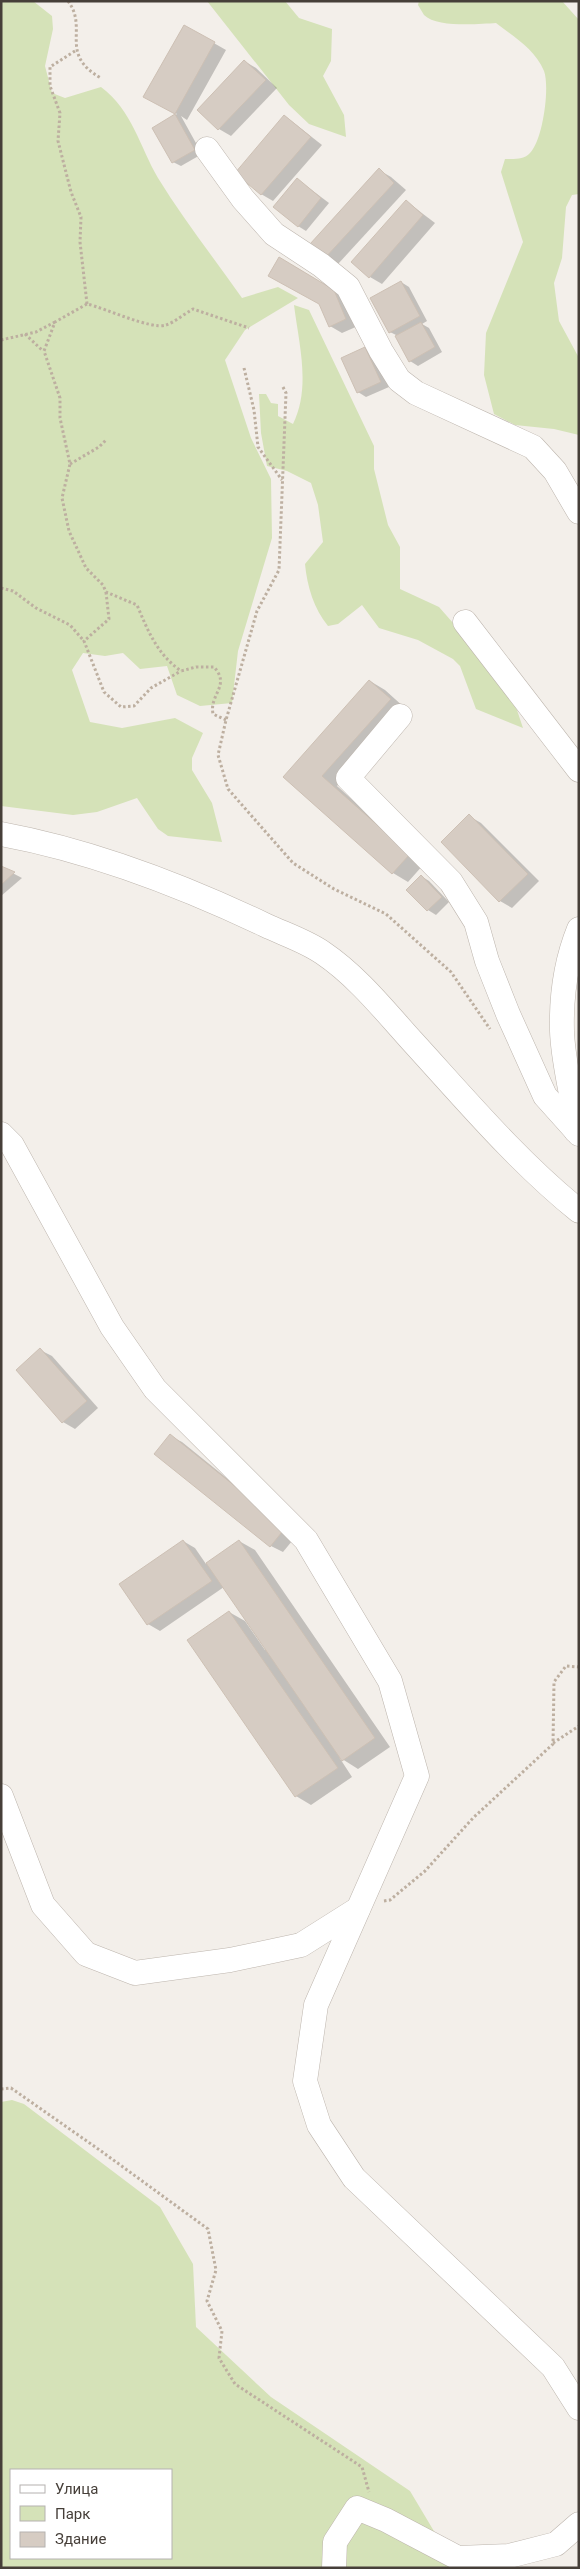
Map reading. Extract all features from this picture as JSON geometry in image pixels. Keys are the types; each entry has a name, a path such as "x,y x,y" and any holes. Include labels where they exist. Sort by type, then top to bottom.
{"street":[{"path":"207,149 243,199 274,234 321,265 348,287 381,351 399,380 416,393 502,431 533,447 555,471 579,512"},
{"path":"465,622 579,770"},
{"path":"400,716 348,778 451,882 476,922 487,961 508,1014 545,1096 578,1133"},
{"path":"1,834 42,842 161,879 241,913 323,952 362,986 478,1113 562,1197 579,1211"},
{"path":"578,1133 562,1032 569,953 579,929"},
{"path":"1,1134 12,1146 112,1327 155,1389 306,1540 390,1681 417,1776 316,2005 305,2081 319,2125 354,2178 553,2367 579,2408"},
{"path":"1,1796 43,1905 86,1954 135,1972 230,1960 301,1945 358,1909"},
{"path":"334,2568 335,2542 357,2508 386,2520 458,2558 509,2556 556,2544 579,2524"}],"path":[{"path":"68,1 73,7 76,29 75,51 87,70 101,78"},
{"path":"75,51 50,67 50,86 60,113 58,142 71,192 81,217 80,242 87,304"},
{"path":"1,340 36,332 87,304 142,323 165,326 193,309 249,328"},
{"path":"44,351 55,322"},
{"path":"25,334 44,351 60,398 60,418 70,464 62,498 69,530 86,568 103,585 106,592 109,619 84,641"},
{"path":"244,368 254,410 258,447 282,481"},
{"path":"70,464 107,439"},
{"path":"1,588 13,591 36,608 70,625 84,641 104,692 121,707 134,706 150,688 181,671 196,667 214,668 221,675 221,684 211,705 213,714 226,720"},
{"path":"106,592 136,605 156,647 181,671"},
{"path":"552,1744 554,1682 566,1666 579,1667"},
{"path":"358,1909 390,1900 425,1871 473,1818 552,1744 579,1726"},
{"path":"1,2089 10,2088 208,2228 216,2270 207,2301 222,2331 219,2358 235,2384 362,2467 370,2490 357,2508"}],"green space":[{"path":"3,1 33,1 52,16 53,29 45,66 52,93 65,98 101,87 112,96 128,118 158,178 242,298 278,287 298,298 245,330 225,360 251,438 271,479 272,538 238,651 232,703 200,706 177,695 167,666 140,669 123,653 105,656 83,653 72,670 90,722 122,728 175,718 203,733 192,758 192,770 212,803 222,842 168,836 158,829 137,798 97,812 73,815 1,806 1,3"},
{"path":"207,1 285,1 299,18 332,29 331,61 323,76 344,115 346,137 309,124 289,105"},
{"path":"419,1 562,1 579,20 579,194 572,195 566,207 562,258 554,283 559,321 579,358 579,435 554,429 515,425 494,414 484,375 486,333 523,242 501,172 505,159 525,157 535,146 539,137 546,101 544,71 530,50 496,23 448,24 438,22 424,15 418,5"},
{"path":"294,305 309,310 374,446 374,469 388,525 400,547 400,589 439,607 483,657 513,698 523,728 476,709 460,666 453,659 418,640 379,628 362,605 338,624 328,626 315,605 307,581 305,564 323,542 318,505 311,483 287,471 267,466 261,433 259,394 266,394 271,403 278,404 278,416 293,424 298,410 303,381 301,350"},
{"path":"12,2100 24,2104 160,2207 193,2264 196,2327 271,2397 410,2491 456,2568 1,2568 1,2102"}],"building":[{"path":"184,25 215,42 175,114 143,97"},
{"path":"244,60 266,80 218,130 197,110"},
{"path":"175,114 195,150 172,163 152,128"},
{"path":"284,115 311,137 261,195 235,173"},
{"path":"379,168 394,183 325,258 310,244"},
{"path":"297,178 321,198 298,227 273,207"},
{"path":"406,200 423,215 369,278 351,262"},
{"path":"279,257 334,290 346,319 329,327 319,304 268,276"},
{"path":"401,281 420,316 389,333 370,298"},
{"path":"421,322 435,347 409,362 395,336"},
{"path":"365,347 381,382 357,393 341,358"},
{"path":"369,680 391,699 322,776 410,854 392,874 283,777"},
{"path":"469,814 528,874 499,902 441,842"},
{"path":"1,866 15,872 1,885"},
{"path":"421,875 442,897 427,911 406,890"},
{"path":"40,1348 87,1401 62,1423 16,1370"},
{"path":"170,1434 286,1527 270,1547 154,1454"},
{"path":"183,1540 212,1581 147,1625 119,1584"},
{"path":"239,1540 375,1738 342,1761 206,1563"},
{"path":"229,1611 338,1768 295,1797 187,1640"}]}
